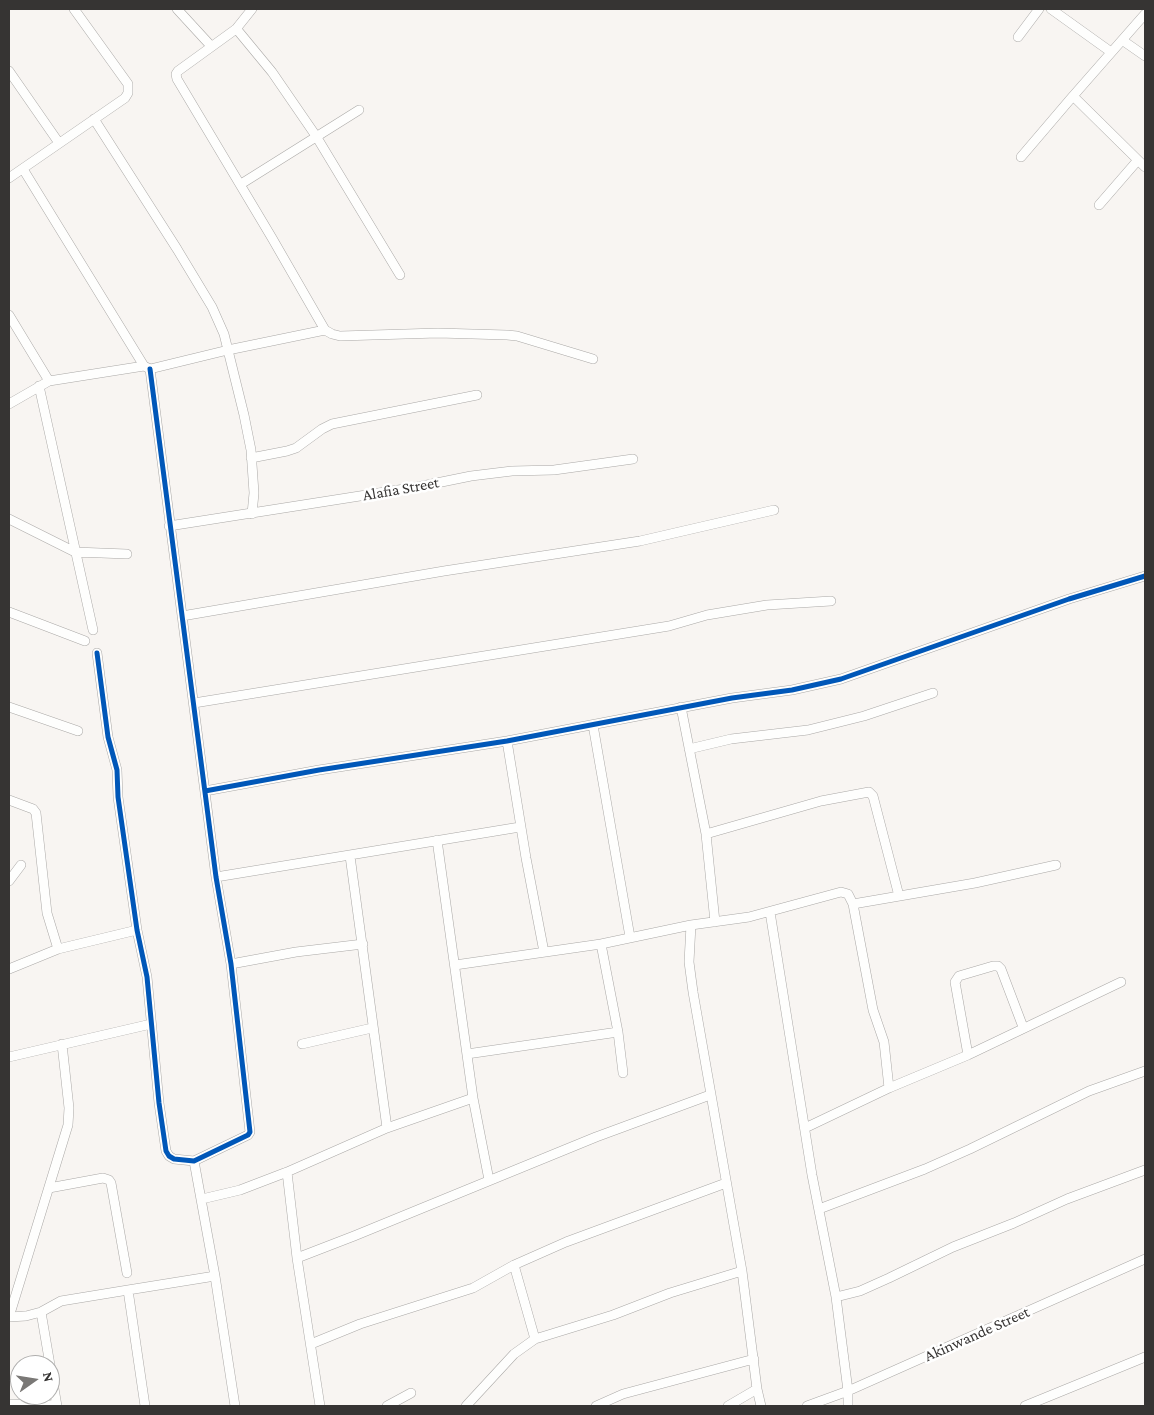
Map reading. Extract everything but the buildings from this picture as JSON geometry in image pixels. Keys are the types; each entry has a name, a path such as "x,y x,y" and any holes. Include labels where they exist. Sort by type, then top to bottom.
{"street":[{"path":"9,178 125,98 130,90 128,84 74,9"},
{"path":"177,9 212,46"},
{"path":"252,9 236,29 178,71 176,74 177,79 241,184 325,330 340,336 438,333 517,336 593,359"},
{"path":"1018,37 1039,9"},
{"path":"1051,9 1111,52"},
{"path":"1021,157 1145,14"},
{"path":"236,29 272,72 316,136 400,275"},
{"path":"1122,40 1145,56"},
{"path":"9,73 59,144"},
{"path":"1073,96 1145,167"},
{"path":"241,184 359,110"},
{"path":"94,119 212,307 224,334 244,415 251,458 254,493 252,514"},
{"path":"1099,205 1138,160"},
{"path":"23,169 147,368 194,703 216,877 231,964 250,1132 248,1135 194,1161 174,1159 166,1151 159,1103 147,976 137,930 118,797 117,770 108,737 97,653"},
{"path":"9,315 49,381"},
{"path":"9,404 49,381 147,368 325,330"},
{"path":"39,386 92,630"},
{"path":"251,458 287,452 332,424 477,395"},
{"name":"Alafia Street","path":"169,526 417,487 470,476 512,471 554,470 633,459"},
{"path":"182,616 444,571 640,541 774,510"},
{"path":"9,519 76,552 127,554"},
{"path":"205,791 319,770 507,741 681,707 792,690 841,679 941,646 1070,599 1145,576"},
{"path":"194,703 669,626 707,615 767,605 831,601"},
{"path":"9,612 85,642"},
{"path":"689,749 731,739 808,730 864,716 933,693"},
{"path":"9,707 78,731"},
{"path":"681,707 706,834 715,922"},
{"path":"593,725 630,937"},
{"path":"507,741 520,827 544,952"},
{"path":"706,834 821,802 869,792 874,796 899,896"},
{"path":"9,800 33,809 36,813 47,912 58,949"},
{"path":"216,877 520,827"},
{"path":"437,840 473,1098 489,1180"},
{"path":"350,856 387,1128"},
{"path":"9,881 21,865"},
{"path":"853,904 975,883 1056,865"},
{"path":"455,965 600,944 691,925 770,912 841,892 848,894 853,904 874,1010 884,1042 888,1088"},
{"path":"770,912 812,1175 836,1297 848,1391 848,1406"},
{"path":"691,925 689,962 710,1095 742,1271 761,1406"},
{"path":"9,969 58,949 137,930"},
{"path":"231,964 296,952 363,944"},
{"path":"600,944 618,1032 623,1073"},
{"path":"968,1055 955,982 959,976 998,966 1001,969 1023,1027"},
{"path":"806,1128 888,1088 968,1055 1023,1027 1121,982"},
{"path":"9,1057 151,1024"},
{"path":"302,1044 372,1028"},
{"path":"468,1054 618,1032"},
{"path":"62,1044 70,1117 9,1317 26,1316 41,1312 61,1301 215,1276"},
{"path":"820,1209 925,1169 1089,1091 1145,1071"},
{"path":"296,1258 596,1137 710,1095"},
{"path":"202,1199 240,1190 287,1172 387,1128 473,1098"},
{"path":"194,1161 215,1276 235,1406"},
{"path":"836,1297 860,1291 953,1248 1067,1199 1145,1170"},
{"path":"287,1172 296,1258 320,1406"},
{"path":"49,1188 103,1178 108,1180 111,1184 128,1273"},
{"path":"310,1344 360,1324 473,1288 514,1265 566,1242 726,1183"},
{"name":"Akinwande Street","path":"807,1406 848,1391 1145,1259"},
{"path":"514,1265 535,1339"},
{"path":"466,1406 514,1354 535,1339 613,1315 742,1271"},
{"path":"128,1290 146,1406"},
{"path":"9,1404 57,1406 41,1312"},
{"path":"1025,1406 1145,1357"},
{"path":"596,1406 623,1394 754,1359"},
{"path":"728,1406 758,1389"},
{"path":"388,1406 411,1393"}],"cycle path":[{"path":"97,653 108,737 117,770 118,797 137,930 147,977 159,1103 166,1151 174,1159 194,1161 248,1135 250,1132 231,964 216,877 150,369"},
{"path":"205,791 319,770 507,741 732,698 792,690 841,679 1069,599 1145,576"}]}
